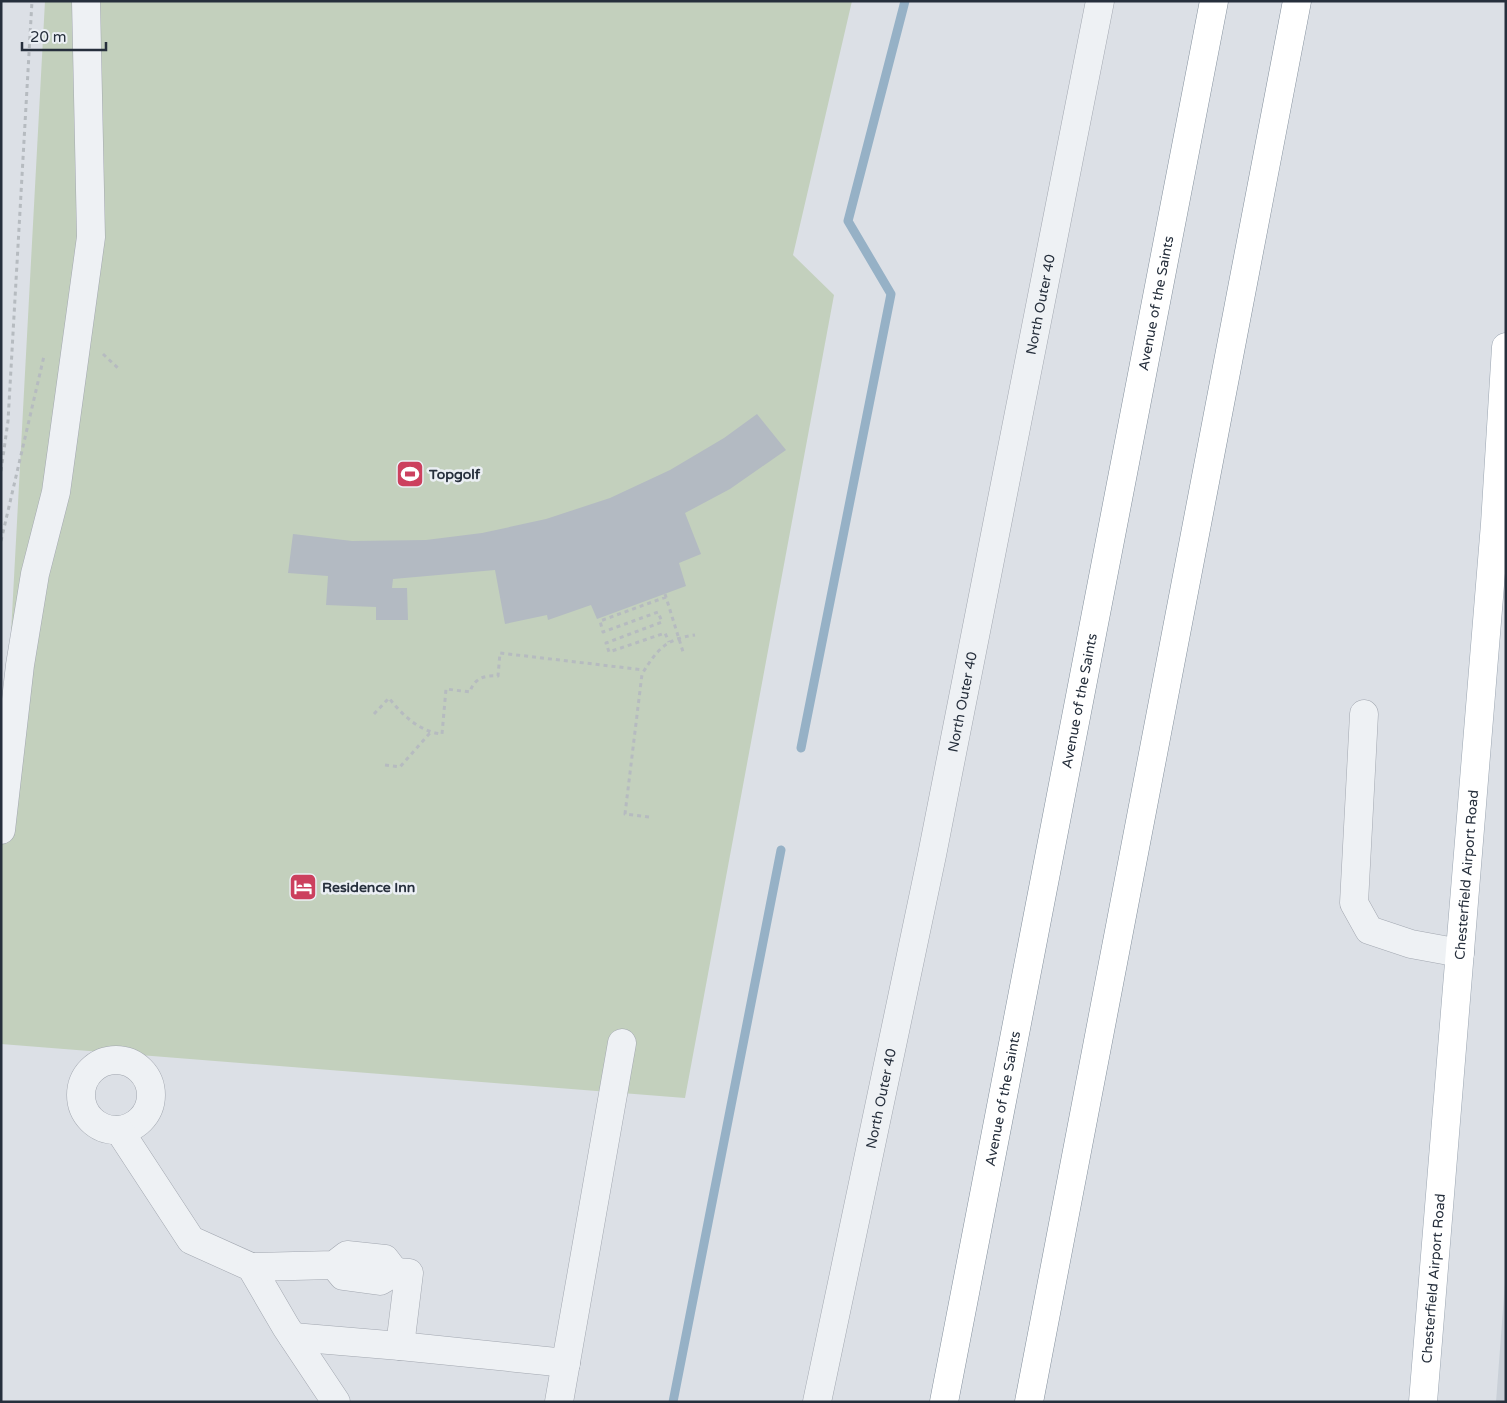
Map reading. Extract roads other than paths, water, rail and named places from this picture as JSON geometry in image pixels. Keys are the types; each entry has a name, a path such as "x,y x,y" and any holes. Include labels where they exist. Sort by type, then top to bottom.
{"main road":[{"name":"Avenue of the Saints","path":"944,1402 1214,1"},
{"path":"1029,1402 1297,1"},
{"name":"Chesterfield Airport Road","path":"1423,1402 1460,953 1500,516 1506,348"}],"street":[{"path":"1,830 20,665 35,574 56,492 90,237 86,1"},
{"name":"North Outer 40","path":"817,1402 932,855 1100,1"},
{"path":"1364,714 1354,903 1370,930 1411,944 1460,953"},
{"path":"559,1402 622,1043"},
{"path":"119,1130 190,1240 251,1267 334,1264 343,1276 380,1281 395,1272 409,1273 400,1346"},
{"path":"251,1267 292,1337 336,1402"},
{"path":"292,1337 566,1363"}],"waterway":[{"path":"801,748 891,294 848,221 905,1"},
{"path":"673,1402 781,850"}],"place":[{"name":"Topgolf","path":"410,474"},
{"name":"Residence Inn","path":"303,887"}]}
